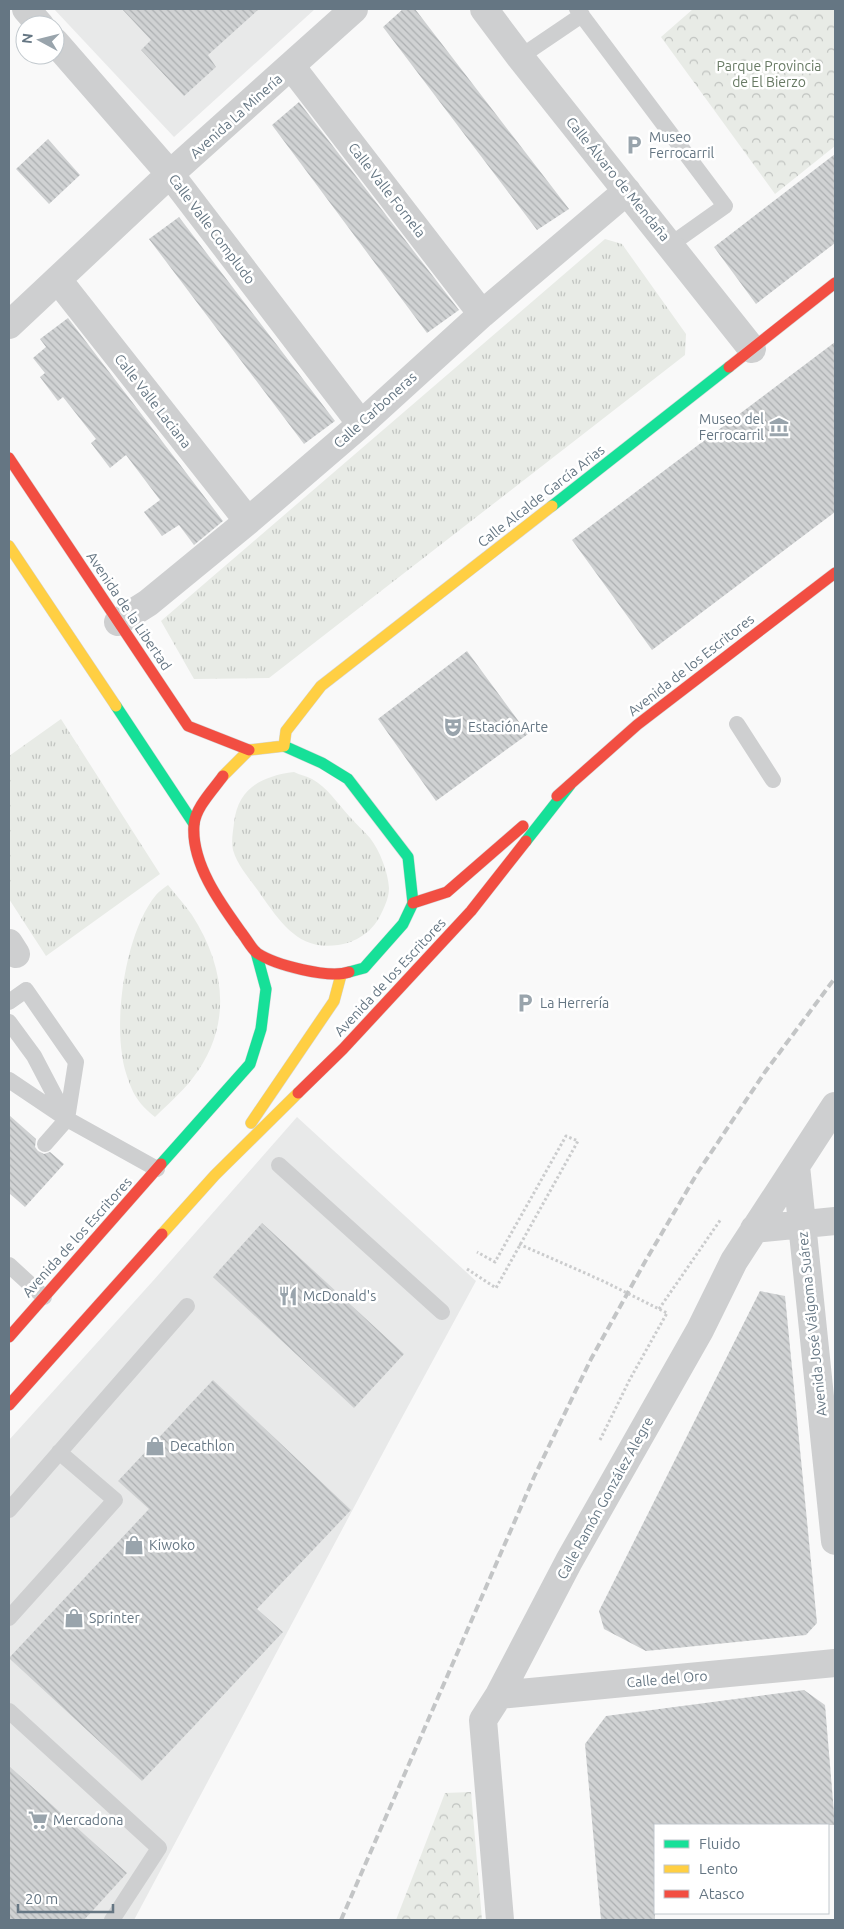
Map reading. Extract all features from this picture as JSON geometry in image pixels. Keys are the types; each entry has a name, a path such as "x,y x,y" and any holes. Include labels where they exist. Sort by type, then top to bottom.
{"main road":[{"name":"Calle Alcalde García Arias","path":"284,746 286,731 321,686 835,283"},
{"name":"Avenida de la Libertad","path":"9,458 188,726 249,750"},
{"path":"9,546 194,824"},
{"name":"Avenida de los Escritores","path":"413,903 447,892 644,720 835,574"},
{"path":"284,746 322,763 348,779 408,857 413,903 402,924 364,968 341,975 281,964 256,952 217,898 196,851 194,824 200,809 222,777 249,750 284,746"},
{"name":"Avenida de los Escritores","path":"9,1406 215,1176 343,1049 471,911 570,785"},
{"name":"Avenida de los Escritores","path":"9,1337 250,1064 261,1029 266,989 256,952"},
{"name":"Avenida de los Escritores","path":"215,1176 334,1002 341,975"}],"street":[{"name":"Avenida La Minería","path":"9,326 170,174 354,9"},
{"name":"Calle Álvaro de Mendaña","path":"484,9 752,349"},
{"name":"Calle Valle Compludo","path":"65,53 170,174 361,424"},
{"name":"Calle Valle Fornela","path":"291,66 482,314"},
{"name":"Calle Carboneras","path":"118,622 148,603 248,521 361,424 482,314 627,191"},
{"name":"Calle Valle Laciana","path":"58,280 248,521"},
{"name":"Calle Ramón González Alegre","path":"500,1920 483,1720 499,1695 569,1561 700,1330 734,1262 835,1106"},
{"name":"Avenida José Válgoma Suárez","path":"796,1166 835,1541"},
{"path":"754,1229 835,1221"},
{"name":"Calle del Oro","path":"499,1695 835,1663"}],"lane":[{"path":"520,57 579,12 725,206 670,246"},
{"path":"737,724 773,780"},
{"path":"9,1002 26,990 76,1062 68,1119 45,1144"},
{"path":"9,1022 34,1056 68,1119"},
{"path":"9,1080 68,1119 157,1170"},
{"path":"279,1165 442,1312"},
{"path":"9,1264 44,1298"},
{"path":"9,1510 187,1306"},
{"path":"9,1618 115,1500 60,1452"},
{"path":"9,1711 159,1848 112,1920"}],"path":[{"path":"467,1269 496,1288 578,1141 566,1136 495,1262 477,1252"},
{"path":"659,1309 721,1219"},
{"path":"519,1244 603,1281 667,1313"}],"shaded area":[{"path":"54,9 315,9 174,137 65,21 65,15 60,15"},
{"path":"297,1117 476,1281 134,1920 9,1920 9,1440 152,1282"}],"green space":[{"name":"Parque Provincia de El Bierzo","path":"693,9 835,9 835,146 775,194 661,37"},
{"path":"605,239 622,244 686,334 685,355 269,678 194,679 161,621"},
{"path":"61,719 160,874 46,956 9,899 9,756"},
{"path":"294,772 312,779 327,791 370,838 380,855 385,869 389,892 380,916 368,932 351,942 324,946 312,944 292,933 245,873 233,850 232,836 236,811 246,793 262,781"},
{"path":"168,885 192,915 212,956 218,976 219,1018 214,1039 205,1059 188,1084 155,1117 138,1100 128,1079 122,1054 120,1016 125,971 137,928 156,895"},
{"path":"471,1792 482,1920 396,1920 445,1793"}],"building":[{"path":"122,9 259,9 208,55 216,67 184,96 141,50 151,40"},
{"path":"403,9 415,9 569,209 537,230 383,27"},
{"path":"299,102 459,310 427,333 272,125"},
{"path":"48,139 80,175 49,204 16,169"},
{"path":"835,154 835,243 756,304 714,247"},
{"path":"179,217 335,421 304,444 149,239"},
{"path":"68,318 223,521 194,545 179,525 162,536 144,512 160,500 126,455 110,468 91,443 96,439 63,397 58,401 40,377 45,373 33,358 46,347 40,339"},
{"name":"Museo del Ferrocarril","path":"835,342 835,512 652,650 572,540"},
{"name":"EstaciónArte","path":"467,651 528,734 436,801 378,719"},
{"path":"9,1115 36,1139 35,1147 38,1151 44,1154 50,1152 64,1164 25,1207 9,1193"},
{"name":"McDonald's","path":"262,1223 404,1354 354,1408 213,1277"},
{"path":"760,1291 785,1296 817,1623 806,1635 646,1651 604,1629 599,1611"},
{"path":"213,1380 351,1510 257,1609 283,1632 142,1781 9,1658 149,1509 118,1481"},
{"path":"804,1690 825,1705 835,1825 654,1824 655,1920 601,1920 585,1744 606,1716"},
{"name":"Mercadona","path":"9,1766 127,1873 84,1920 9,1920"}],"railway":[{"path":"341,1920 534,1477 591,1359 698,1172 765,1072 835,978"}],"traffic: fast":[{"path":"552,506 729,367"},
{"path":"116,706 194,824"},
{"path":"284,746 322,763 348,779 408,857 413,903 403,924 364,968 349,972"},
{"path":"526,841 570,785"},
{"path":"161,1164 250,1064 261,1029 266,989 256,952"}],"traffic: slow":[{"path":"284,746 286,731 321,686 552,506"},
{"path":"9,546 116,706"},
{"path":"223,776 249,750 284,746"},
{"path":"251,1123 334,1001 341,975"},
{"path":"162,1234 215,1175 298,1093"}],"traffic: jam":[{"path":"729,367 835,283"},
{"path":"9,458 188,726 249,750"},
{"path":"557,796 637,725 835,573"},
{"path":"223,776 198,812 194,825 194,839 197,854 208,882 224,908 257,953 265,958 302,970 329,974 349,972"},
{"path":"413,903 447,892 523,826"},
{"path":"298,1093 343,1049 471,911 526,841"},
{"path":"9,1337 161,1164"},
{"path":"9,1405 162,1234"}],"place":[{"name":"Museo Ferrocarril","path":"634,145"},
{"name":"Museo del Ferrocarril","path":"779,427"},
{"name":"EstaciónArte","path":"453,727"},
{"name":"La Herrería","path":"525,1003"},
{"name":"McDonald's","path":"288,1296"},
{"name":"Decathlon","path":"155,1446"},
{"name":"Kiwoko","path":"134,1545"},
{"name":"Sprinter","path":"74,1618"},
{"name":"Mercadona","path":"38,1820"}]}
